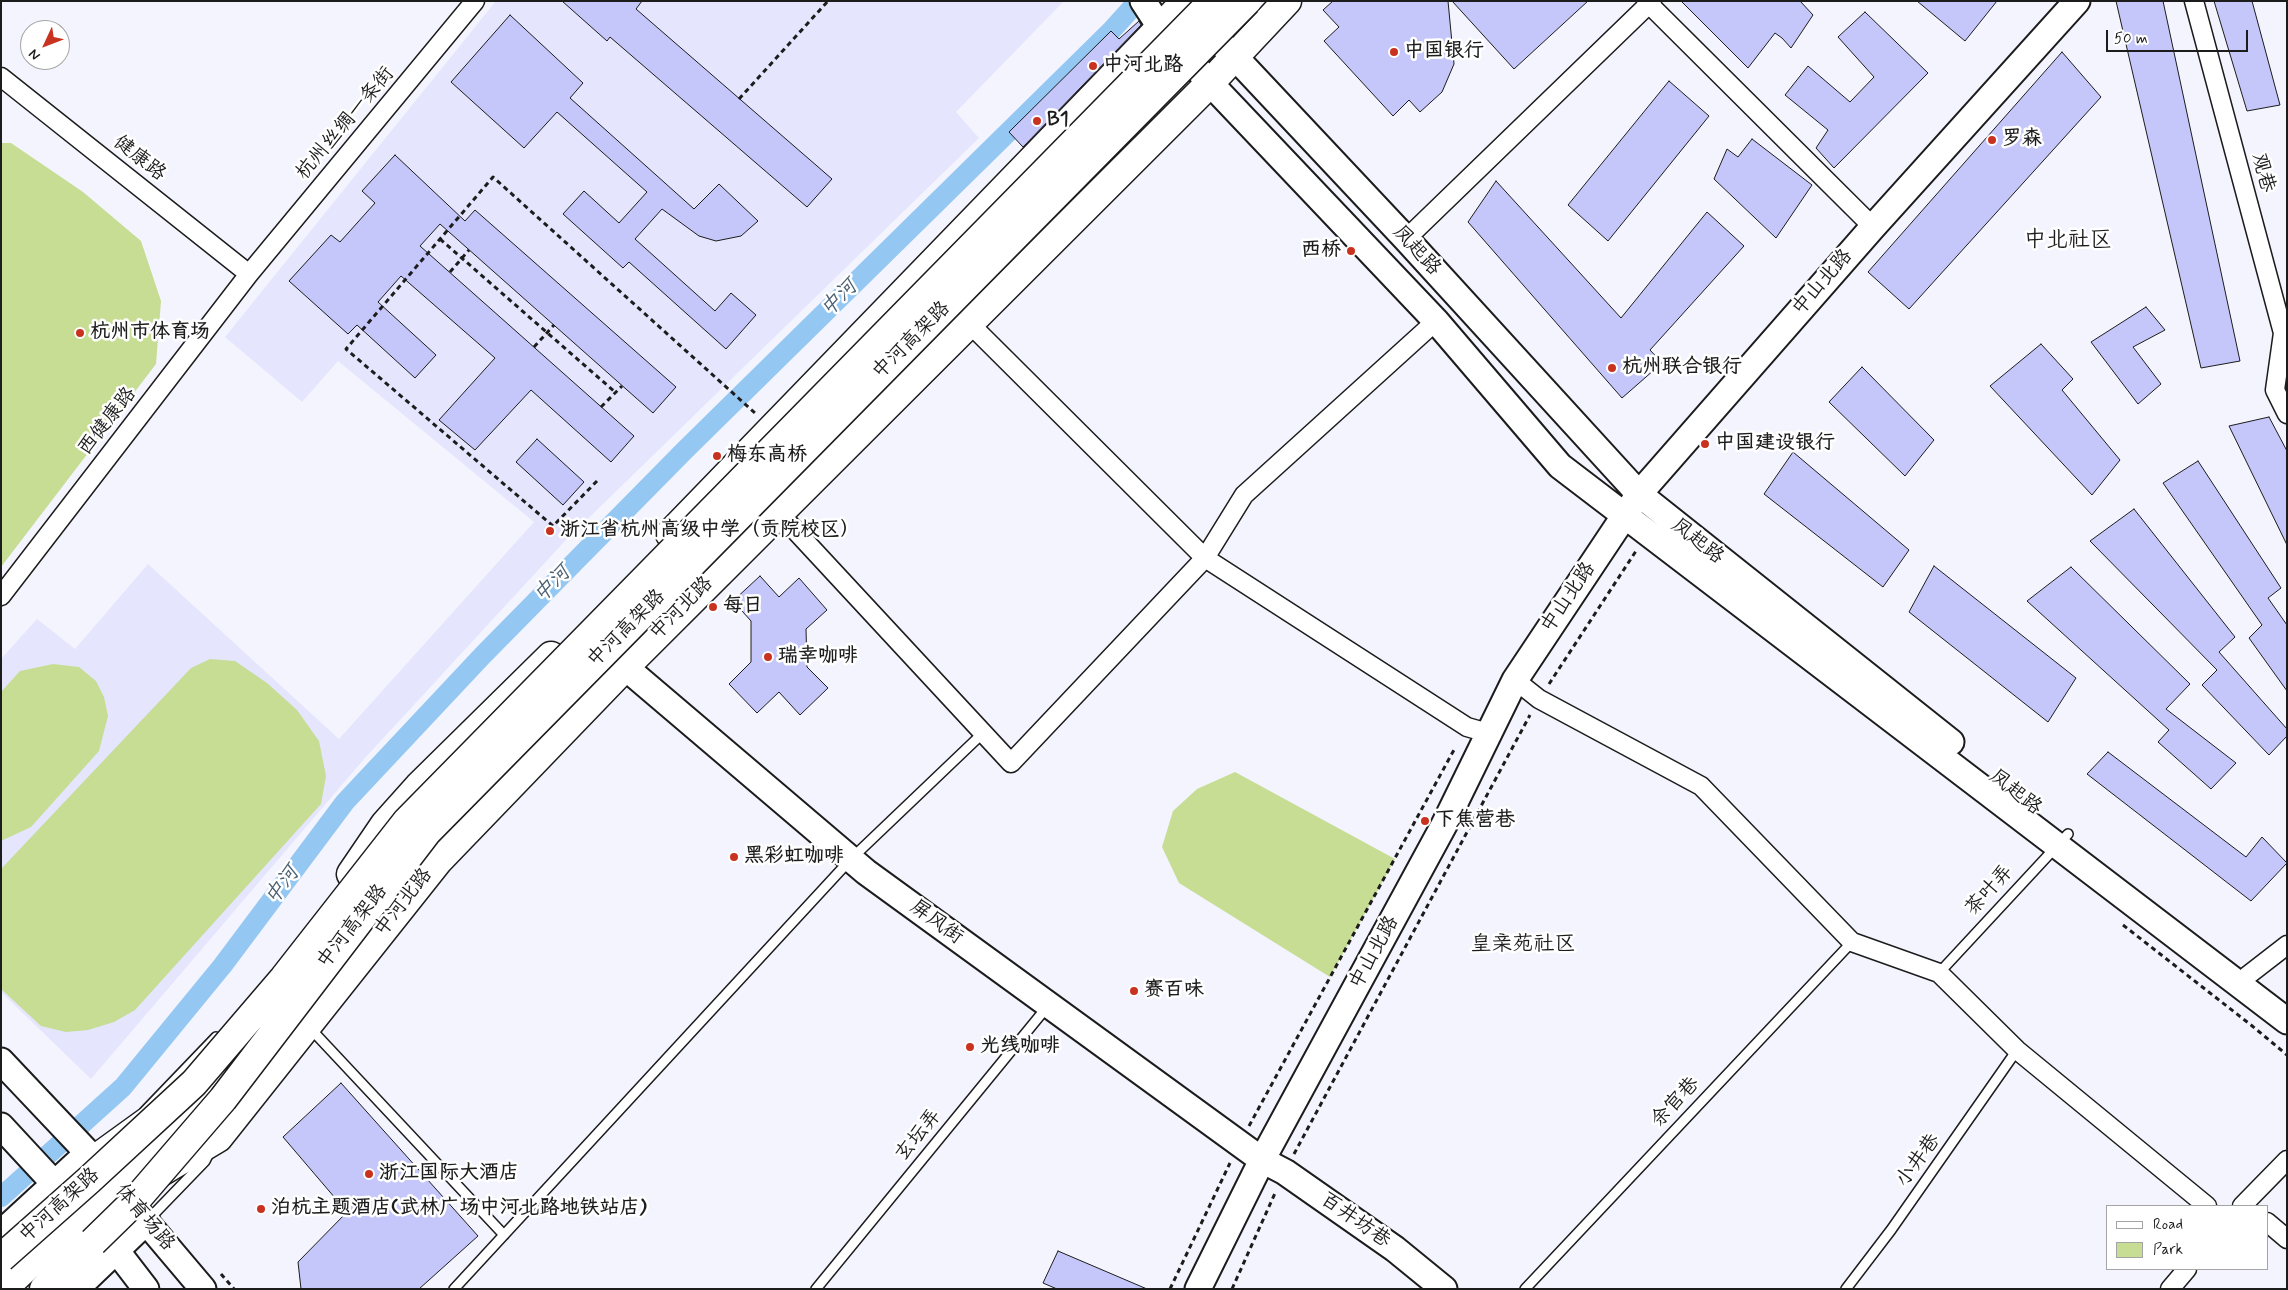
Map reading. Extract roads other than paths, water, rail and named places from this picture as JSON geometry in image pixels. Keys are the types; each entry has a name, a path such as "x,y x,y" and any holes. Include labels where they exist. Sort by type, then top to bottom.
{"main road":[{"name":"中河高架路","path":"1,1258 194,1083 284,978 407,821 1213,1"},
{"name":"中河高架路","path":"44,1289 96,1232 136,1200 223,1099 427,832 1247,1"},
{"name":"中河北路","path":"119,1187 218,1138 438,861 625,667 1210,83 1287,1"},
{"name":"中山北路","path":"1198,1289 1262,1160 1417,877 1477,730 1515,680 1639,494 1872,227 2077,1"},
{"name":"中河北路","path":"96,1232 119,1187 201,1097 256,995 354,869 385,824 418,786 581,627 1150,13 1182,2"},
{"name":"凤起路","path":"1182,2 1406,239 1639,494 2062,839 2287,1006"},
{"path":"1150,13 1210,83 1436,321 1560,466 2062,839 2287,1022"},
{"name":"屏风街","path":"625,667 851,859 1262,1160"},
{"name":"体育场路","path":"1,1062 88,1153 147,1220 209,1278"},
{"path":"4,1132 96,1232 134,1284"},
{"path":"1,1233 88,1153"},
{"name":"百井坊巷","path":"1262,1160 1285,1172 1395,1249 1444,1289"},
{"path":"1,1237 96,1232 147,1220"},
{"path":"22,1289 96,1232"},
{"path":"50,1289 96,1232"},
{"path":"76,1289 96,1232"},
{"path":"3,1289 61,1234"}],"street":[{"name":"杭州丝绸一条街","path":"249,274 476,1"},
{"name":"观巷","path":"2194,1 2283,334 2275,390 2287,414"},
{"path":"1406,239 1649,2 1872,227"},
{"name":"健康路","path":"1,78 249,274"},
{"name":"西健康路","path":"1,596 249,274"},
{"path":"779,513 1011,763 1205,558 1244,495 1436,321"},
{"path":"970,323 1205,558 1477,730"},
{"path":"1515,680 1539,699 1701,786 1852,942 1939,973 2016,1050 2206,1205"},
{"path":"2247,976 2287,945"},
{"path":"2245,1205 2287,1160"},
{"path":"2268,1223 2287,1239"},
{"path":"2170,1289 2186,1270"}],"lane":[{"path":"454,1289 851,859 983,733"},
{"name":"茶叶弄","path":"1939,973 2062,839"},
{"name":"余官巷","path":"1525,1289 1852,942"},
{"name":"玄坛弄","path":"816,1289 1049,1005"},
{"path":"307,1025 504,1235"},
{"path":"88,1153 143,1113 226,1028"},
{"name":"小井巷","path":"1846,1289 1891,1230 2016,1050"},
{"path":"147,1220 205,1161 218,1138"}],"waterway":[{"name":"中河","path":"1,1197 123,1087 223,965 345,802 483,655 685,450 1111,31 1138,1"}],"place":[{"name":"中国银行","path":"1394,52"},
{"name":"中河北路","path":"1093,66"},
{"name":"B1","path":"1037,121"},
{"name":"罗森","path":"1992,140"},
{"name":"西桥","path":"1351,251"},
{"name":"杭州市体育场","path":"80,333"},
{"name":"杭州联合银行","path":"1612,368"},
{"name":"中国建设银行","path":"1705,444"},
{"name":"梅东高桥","path":"717,456"},
{"name":"浙江省杭州高级中学（贡院校区）","path":"550,531"},
{"name":"每日","path":"713,607"},
{"name":"瑞幸咖啡","path":"768,657"},
{"name":"下焦营巷","path":"1425,821"},
{"name":"黑彩虹咖啡","path":"734,857"},
{"name":"赛百味","path":"1134,991"},
{"name":"光线咖啡","path":"970,1047"},
{"name":"浙江国际大酒店","path":"369,1174"},
{"name":"泊杭主题酒店(武林广场中河北路地铁站店)","path":"261,1209"}],"district":[{"name":"中北社区","path":"2068,241"},
{"name":"皇亲苑社区","path":"1523,946"}]}
